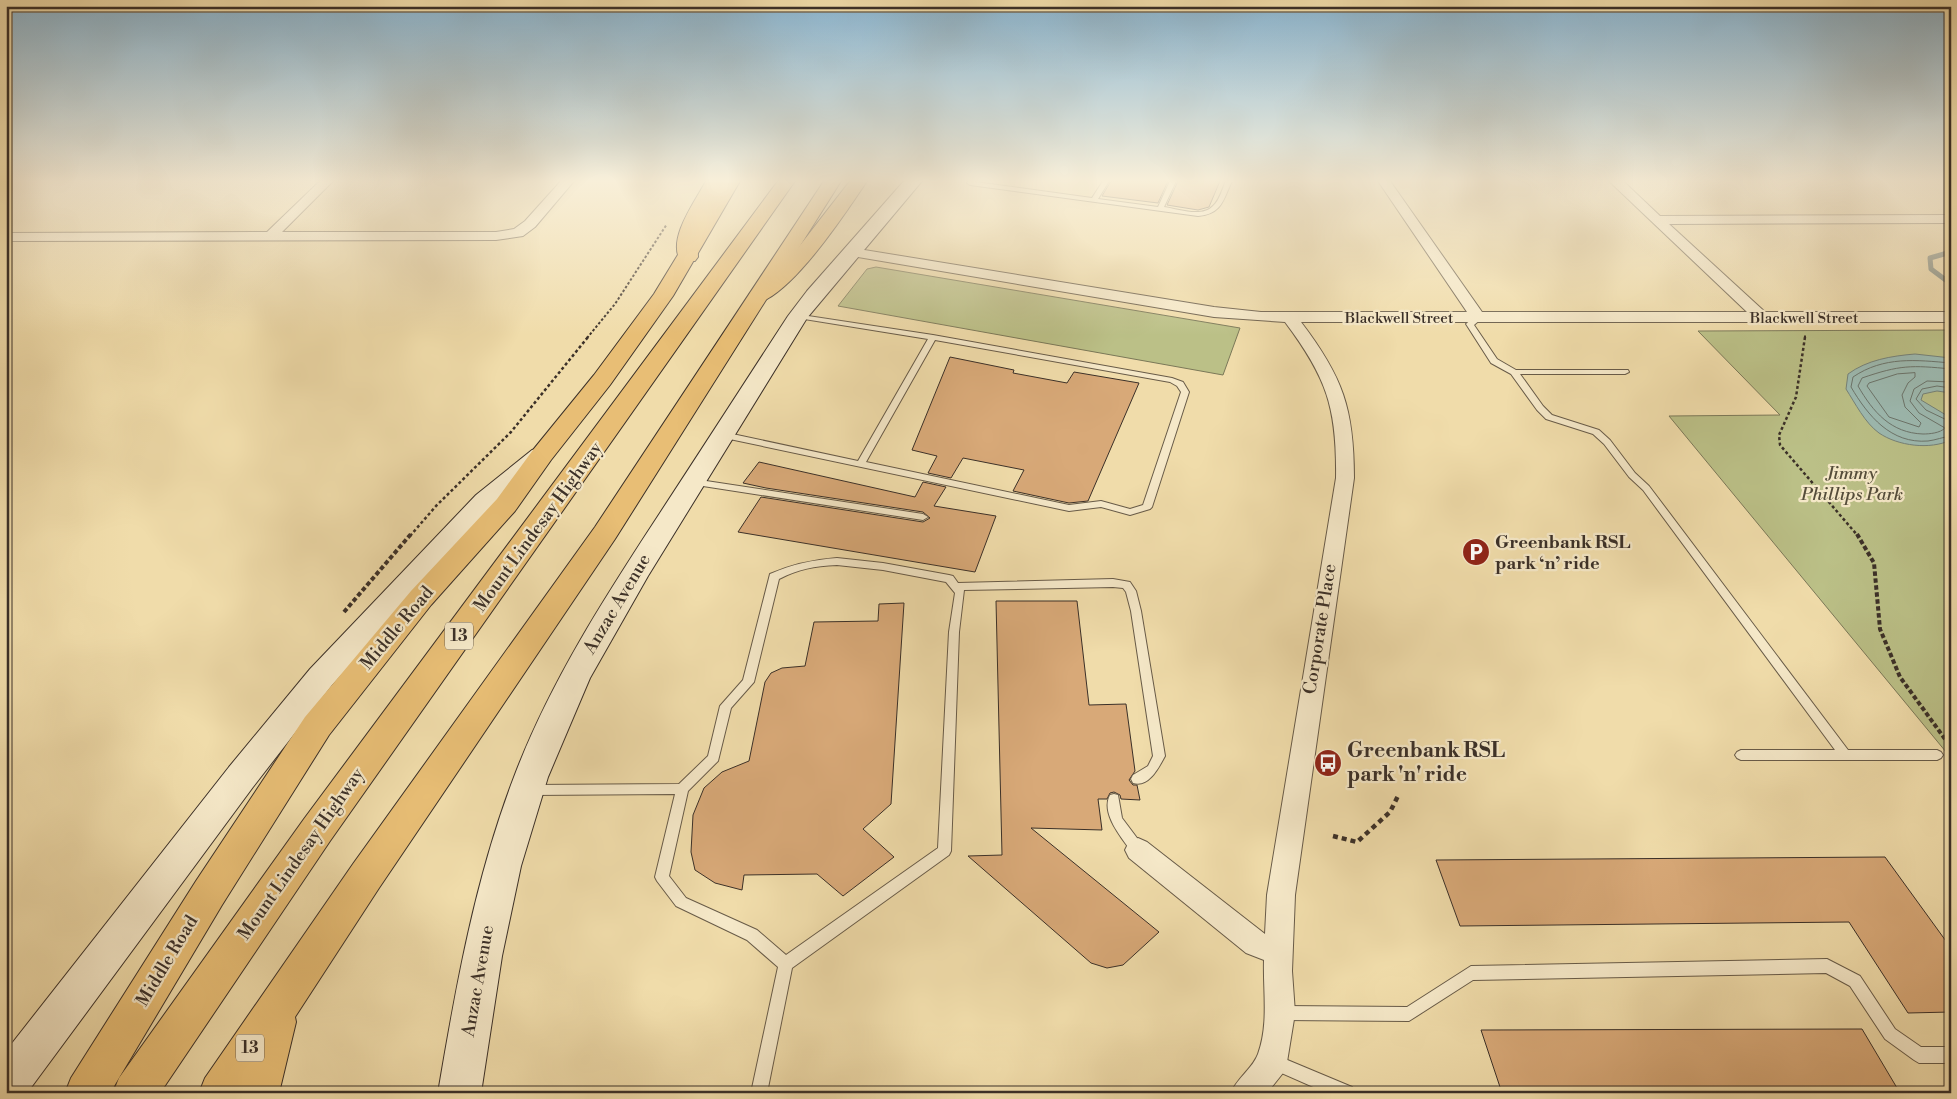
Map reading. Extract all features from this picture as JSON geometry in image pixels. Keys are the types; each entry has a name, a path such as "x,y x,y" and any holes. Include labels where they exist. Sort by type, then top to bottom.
{"main road":[{"path":"688,232 688,257"},
{"name":"Middle Road","path":"86,1093 214,885 317,726 421,598 506,506 542,454 625,350 688,257 702,232"},
{"name":"Mount Lindesay Highway","path":"134,1093 317,830 751,232"},
{"name":"13","path":"220,1093 280,1003 605,533 800,232"},
{"path":"760,295 791,270 820,232"},
{"name":"Anzac Avenue","path":"459,1093 491,908 526,790 548,734 600,630 798,316 869,232"},
{"path":"10,1079 321,677 485,501 542,454"},
{"path":"258,1093 280,1003"}],"street":[{"path":"270,237 275,232"},
{"path":"6,237 496,236 519,232"},
{"path":"1419,232 1478,318"},
{"path":"1670,232 1762,318"},
{"name":"Blackwell Street","path":"852,252 1214,312 1292,319 1951,317"},
{"name":"Corporate Place","path":"1247,1093 1272,1062 1280,1013 1279,952 1281,895 1344,478 1346,442 1338,398 1330,376 1317,352 1292,319"},
{"path":"1138,850 1256,944 1279,952"}],"lane":[{"path":"723,435 1069,508 1101,504 1130,512 1147,507 1185,392 1180,384 1172,380 933,337 798,316"},
{"path":"1478,318 1470,324 1494,361 1514,372 1540,408 1549,417 1590,429 1607,442 1632,475 1646,488 1845,755"},
{"path":"861,463 933,337"},
{"path":"1514,372 1626,372"},
{"path":"693,482 924,517"},
{"path":"759,1093 786,964 944,851 954,632 960,592 949,579 846,562 812,562 785,570 774,577 748,682 726,706 714,758 682,789 662,877 681,902 752,935 786,964"},
{"path":"956,587 1113,583 1126,585 1131,590 1159,756 1152,770 1136,779"},
{"path":"1741,755 1937,754"},
{"path":"526,790 682,789"},
{"path":"1114,799 1116,819 1138,850"},
{"path":"1280,1013 1409,1014 1471,973 1827,966 1855,981 1890,1034 1919,1055 1951,1055"},
{"path":"1272,1062 1346,1093"}],"path":[{"path":"1801,331 1806,335 1796,396 1779,435 1780,445 1848,522 1866,547 1874,564 1880,629 1900,677 1931,722 1951,746"},
{"path":"1333,836 1357,842 1390,812 1398,794"}],"green space":[{"path":"876,267 1240,328 1223,375 838,306 867,269"},
{"name":"Jimmy Phillips Park","path":"1951,330 1951,758 1669,416 1780,415 1698,331"}],"water":[{"path":"1915,354 1951,358 1951,393 1937,391 1923,394 1921,400 1951,418 1951,440 1943,443 1924,446 1905,444 1879,433 1869,424 1846,389 1848,374 1855,369 1871,362"}],"building":[{"path":"950,357 1014,370 1013,373 1067,383 1074,372 1139,383 1088,501 1069,503 1013,491 1024,470 963,458 951,478 928,473 937,456 912,450"},
{"path":"759,462 915,497 923,482 946,487 934,506 996,516 975,572 738,532 761,497 923,522 930,518 923,512 743,483"},
{"path":"996,601 1077,601 1089,705 1126,704 1135,771 1129,780 1133,785 1137,785 1140,800 1121,799 1120,795 1114,792 1110,793 1107,799 1098,799 1102,830 1031,828 1159,932 1123,965 1107,968 1091,963 968,856 1002,855"},
{"path":"904,603 891,804 863,829 894,857 843,896 817,874 744,875 742,890 715,883 695,870 691,852 693,815 704,788 722,772 749,761 765,682 771,673 782,668 805,666 814,622 878,621 879,604"},
{"path":"1885,857 1951,948 1951,1012 1908,1013 1849,922 1460,926 1436,860"},
{"path":"1862,1029 1900,1093 1502,1093 1481,1030"}],"waterway":[{"path":"1951,252 1930,258 1931,269 1951,284"}],"place":[{"name":"Greenbank RSL park ‘n’ ride","path":"1476,552"},
{"name":"Greenbank RSL park 'n' ride","path":"1328,763"}]}
